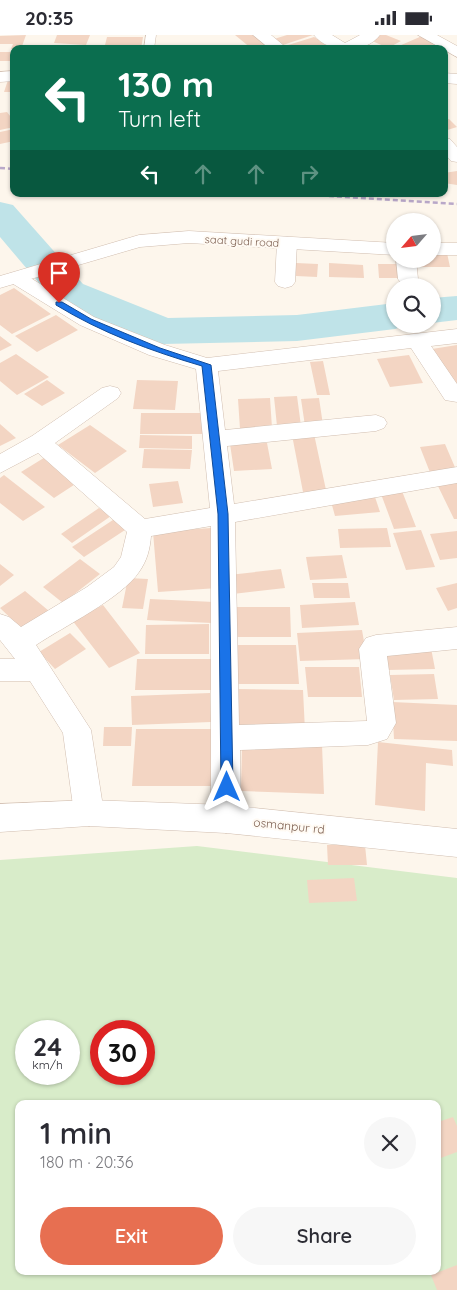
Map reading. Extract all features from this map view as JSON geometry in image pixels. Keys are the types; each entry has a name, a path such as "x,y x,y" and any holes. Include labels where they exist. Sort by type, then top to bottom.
{"street":[{"path":"261,35 275,45"},
{"path":"322,35 338,45"},
{"path":"352,45 372,35"},
{"path":"426,35 450,42 457,51"},
{"path":"448,147 457,157"},
{"name":"saat gudi road","path":"9,280 90,253 139,241 189,237 386,248"},
{"path":"285,282 288,243"},
{"path":"441,249 457,249"},
{"path":"9,280 88,321 157,350 206,365 457,336"},
{"path":"416,340 453,395 457,395"},
{"path":"206,365 216,439 223,514 227,738 226,819"},
{"path":"0,465 40,442 110,393"},
{"path":"216,439 376,423"},
{"path":"40,442 140,529"},
{"path":"140,529 457,475"},
{"path":"89,813 78,730 38,670 10,633 112,581 130,567 135,555 140,529"},
{"path":"227,738 368,733 377,730 382,723 373,649 376,646 457,638"},
{"path":"0,670 38,670"},
{"name":"osmanpur rd","path":"0,818 89,813 226,819 457,843"}],"green space":[{"path":"197,846 457,878 457,1290 0,1290 0,860"}],"building":[{"path":"26,35 22,45 0,44 0,36"},
{"path":"57,35 90,35 86,45 54,43"},
{"path":"235,35 257,35 270,45 247,45"},
{"path":"287,35 313,35 283,45 274,39"},
{"path":"380,35 386,35 401,41 394,45 381,45 370,40"},
{"path":"422,36 437,43 433,45 401,45"},
{"path":"107,37 143,37 142,45 105,45"},
{"path":"314,37 327,44 324,45 288,45"},
{"path":"0,52 10,52 10,61 0,61"},
{"path":"8,80 10,80 10,92 4,92"},
{"path":"7,112 10,116 10,128 0,130 0,113"},
{"path":"449,119 457,127 448,130"},
{"path":"10,130 10,142 0,144 0,132"},
{"path":"457,171 457,185 448,184 448,172"},
{"path":"441,253 447,253 450,267 441,267"},
{"path":"296,263 318,264 317,277 296,276"},
{"path":"329,263 363,265 364,278 329,277"},
{"path":"378,264 386,264 386,268 401,268 402,278 379,278"},
{"path":"14,288 51,314 12,334 0,325 0,295"},
{"path":"56,315 78,330 37,352 15,336"},
{"path":"0,336 12,345 0,351"},
{"path":"457,345 457,386 432,349"},
{"path":"16,354 49,377 17,395 0,381 0,363"},
{"path":"409,355 423,383 390,387 377,359"},
{"path":"323,361 330,395 317,395 310,362"},
{"path":"47,380 65,393 42,406 24,394"},
{"path":"137,380 178,381 175,410 133,409"},
{"path":"297,396 301,426 277,426 274,397"},
{"path":"270,398 272,428 240,429 238,399"},
{"path":"319,398 323,425 305,426 301,399"},
{"path":"141,413 209,413 208,434 140,434"},
{"path":"0,424 16,438 0,446"},
{"path":"90,425 127,451 95,473 58,445"},
{"path":"314,434 326,490 303,492 292,435"},
{"path":"140,435 192,436 192,449 139,448"},
{"path":"267,443 272,469 234,471 230,444"},
{"path":"445,444 457,472 431,475 420,447"},
{"path":"144,449 192,450 190,469 142,468"},
{"path":"47,456 80,481 54,498 21,472"},
{"path":"4,475 45,507 23,521 0,503 0,478"},
{"path":"457,479 457,519 454,519 436,482"},
{"path":"178,481 183,503 153,507 149,484"},
{"path":"402,491 416,527 394,529 381,494"},
{"path":"374,494 380,512 335,516 330,498"},
{"path":"99,508 111,516 72,543 61,534"},
{"path":"116,518 128,528 84,557 72,547"},
{"path":"211,528 218,588 158,592 153,532"},
{"path":"387,528 391,547 340,548 338,529"},
{"path":"421,530 435,567 406,570 393,533"},
{"path":"457,531 457,558 440,560 430,534"},
{"path":"342,555 347,578 310,580 306,557"},
{"path":"80,559 100,574 63,603 43,587"},
{"path":"0,564 14,575 0,586"},
{"path":"281,569 285,588 233,594 229,575"},
{"path":"128,578 148,579 143,609 122,608"},
{"path":"312,583 348,583 350,598 314,598"},
{"path":"457,583 457,608 448,611 436,588"},
{"path":"25,591 49,611 23,630 0,608"},
{"path":"150,599 214,602 212,623 147,620"},
{"path":"355,602 359,625 302,628 300,605"},
{"path":"103,605 140,653 109,668 72,620"},
{"path":"235,607 290,607 291,637 235,637"},
{"path":"209,624 209,654 145,654 146,625"},
{"path":"362,630 367,659 300,661 297,633"},
{"path":"70,633 86,649 55,669 39,652"},
{"path":"236,645 296,645 299,684 237,684"},
{"path":"431,648 435,669 387,670 383,649"},
{"path":"137,659 212,659 212,690 135,690"},
{"path":"305,667 359,667 362,697 308,697"},
{"path":"434,674 438,699 394,700 390,675"},
{"path":"235,689 303,690 305,731 234,730"},
{"path":"210,693 211,722 132,725 131,696"},
{"path":"392,702 457,705 457,741 394,739"},
{"path":"104,727 132,727 131,746 103,746"},
{"path":"136,729 219,729 218,786 132,786"},
{"path":"378,742 452,750 453,766 426,763 425,811 375,805"},
{"path":"242,744 322,745 324,794 241,791"},
{"path":"327,845 365,845 367,865 328,865"},
{"path":"354,878 357,901 309,903 307,880"},
{"path":"453,1117 457,1126 457,1152 441,1158 441,1121"},
{"path":"457,1265 457,1290 437,1290 431,1275 441,1275 441,1271"}],"waterway":[{"path":"0,213 69,293 163,331 297,328 386,317"},
{"path":"441,310 457,308"}],"railway":[{"path":"0,168 10,169"},
{"path":"345,197 457,204"}],"route":[{"path":"59,303 88,321 157,350 206,365 216,439 223,514 227,787"}]}
